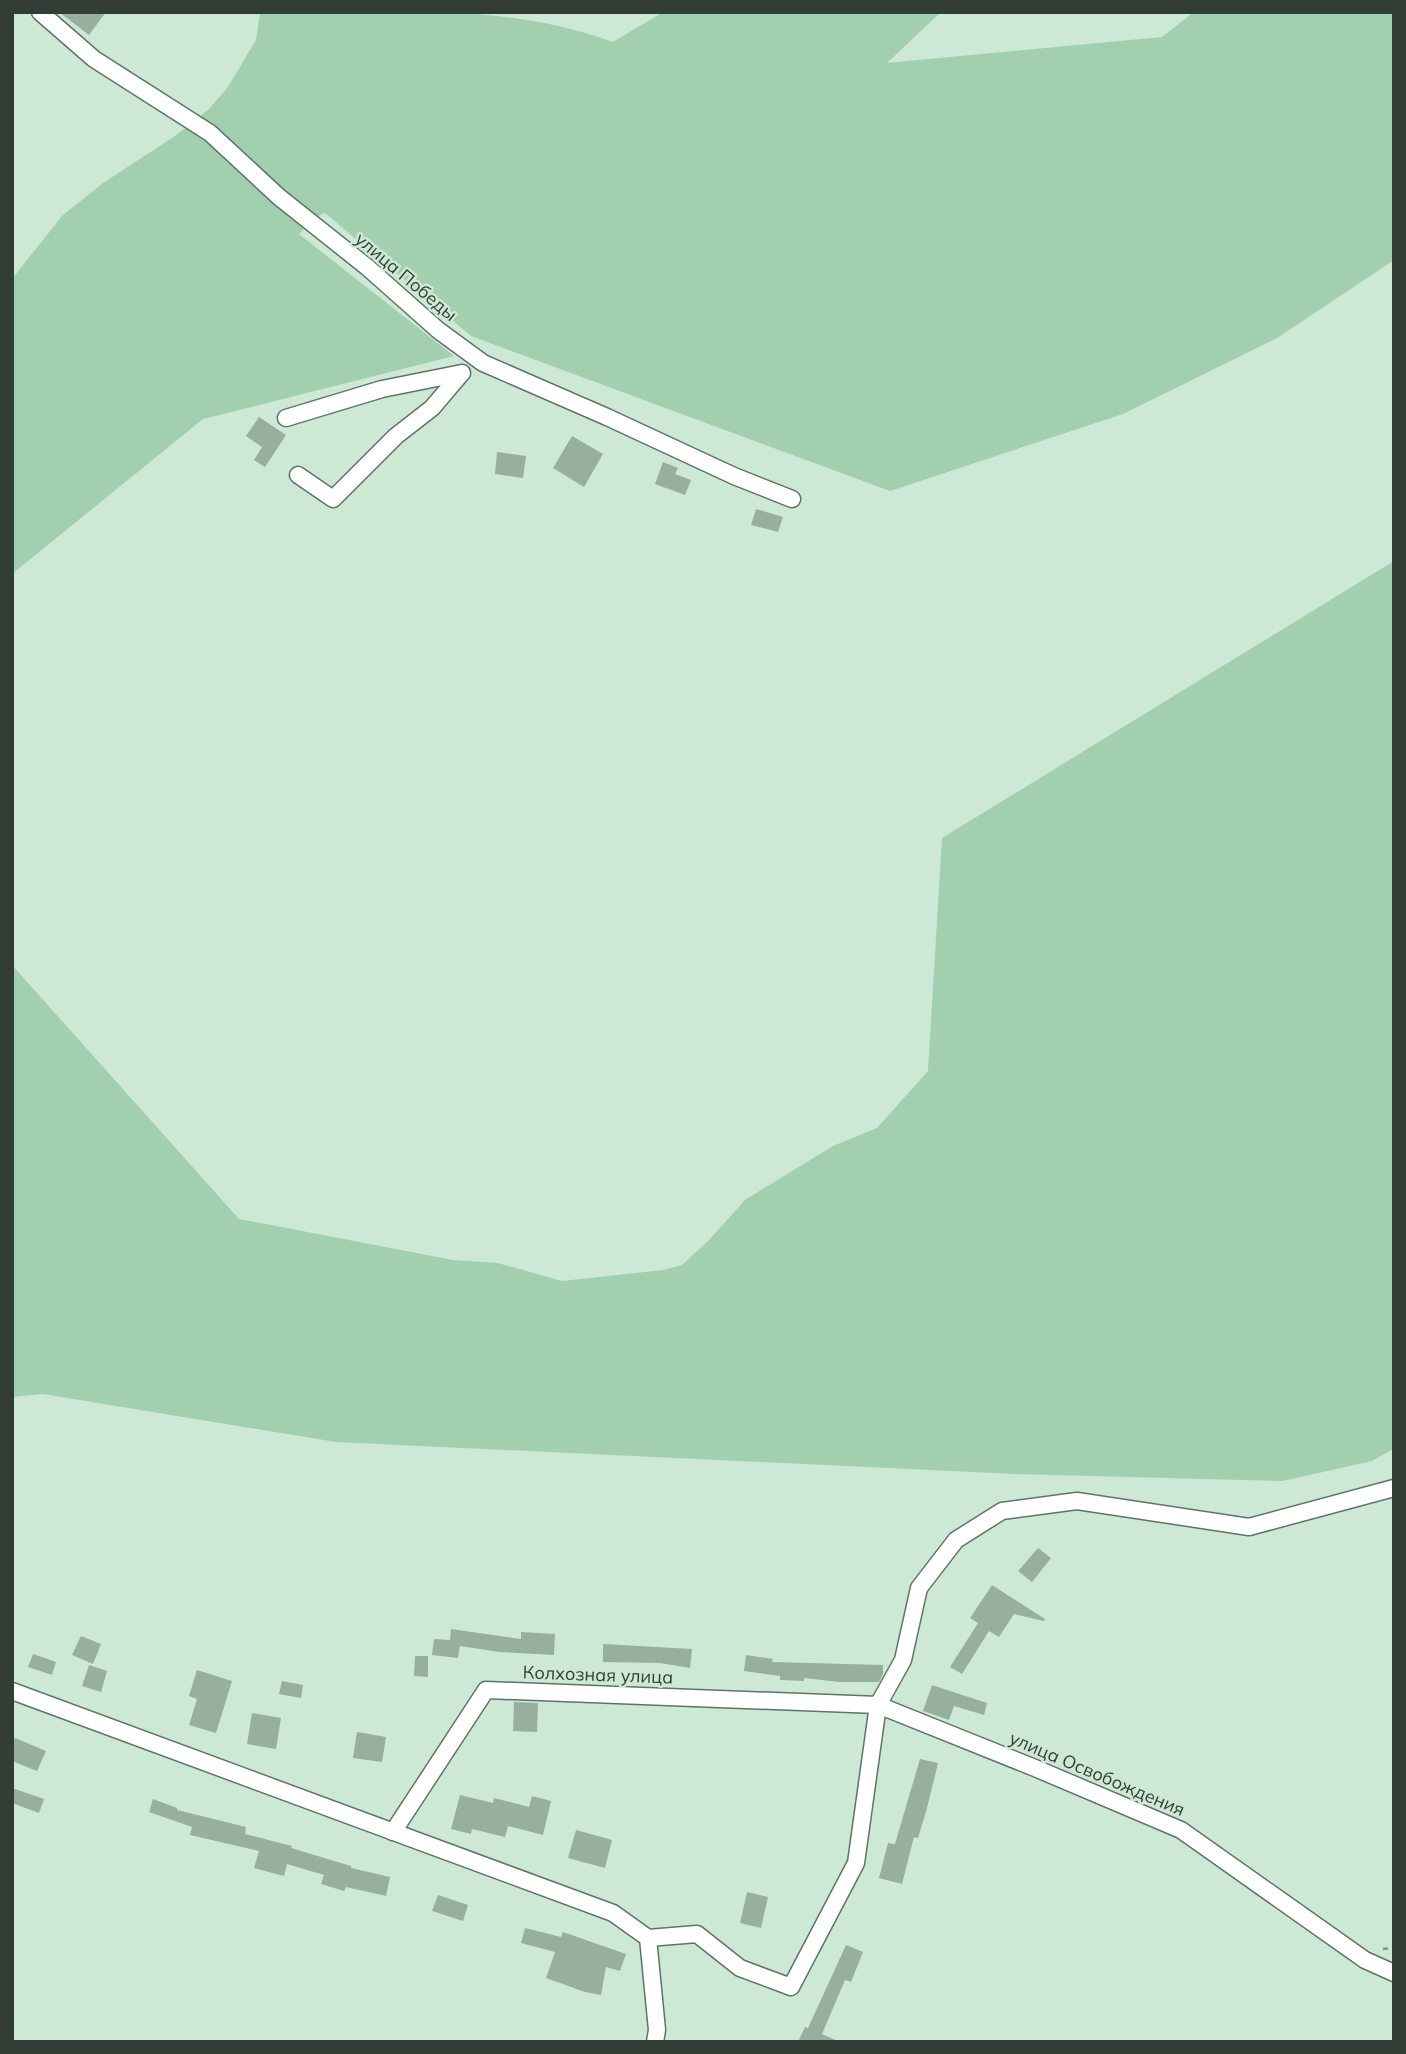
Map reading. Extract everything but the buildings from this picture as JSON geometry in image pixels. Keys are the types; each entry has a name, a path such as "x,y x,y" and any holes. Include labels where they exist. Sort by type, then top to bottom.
{"street":[{"name":"улица Победы","path":"40,12 94,59 210,134 279,197 367,267 438,330 483,363 734,476 792,499"},
{"path":"298,475 333,499 396,436 432,408 474,357"},
{"path":"286,418 382,389 460,375"},
{"path":"12,1690 613,1913 648,1938 697,1934 740,1968 791,1987 856,1863 878,1705 902,1660 919,1588 956,1540 1002,1511 1077,1501 1249,1527 1394,1488"},
{"name":"Колхозная улица","path":"393,1832 486,1690 878,1705"},
{"name":"улица Освобождения","path":"878,1705 1181,1830 1365,1960 1394,1973"},
{"path":"648,1938 657,2030 655,2042"}],"green space":[{"path":"394,11 484,14 571,29 613,42 663,12 941,12 887,63 1162,37 1194,12 1394,12 1394,260 1277,338 1123,414 890,491 471,336 325,213 316,217 299,234 454,356 203,419 12,574 12,279 62,216 103,183 175,136 209,109 228,87 256,40 260,12"},
{"path":"1394,561 1394,1449 1372,1461 1283,1481 1015,1474 336,1442 43,1394 12,1397 12,965 239,1219 453,1260 498,1263 562,1281 663,1270 682,1265 745,1200 833,1146 877,1128 928,1071 942,838"}]}
